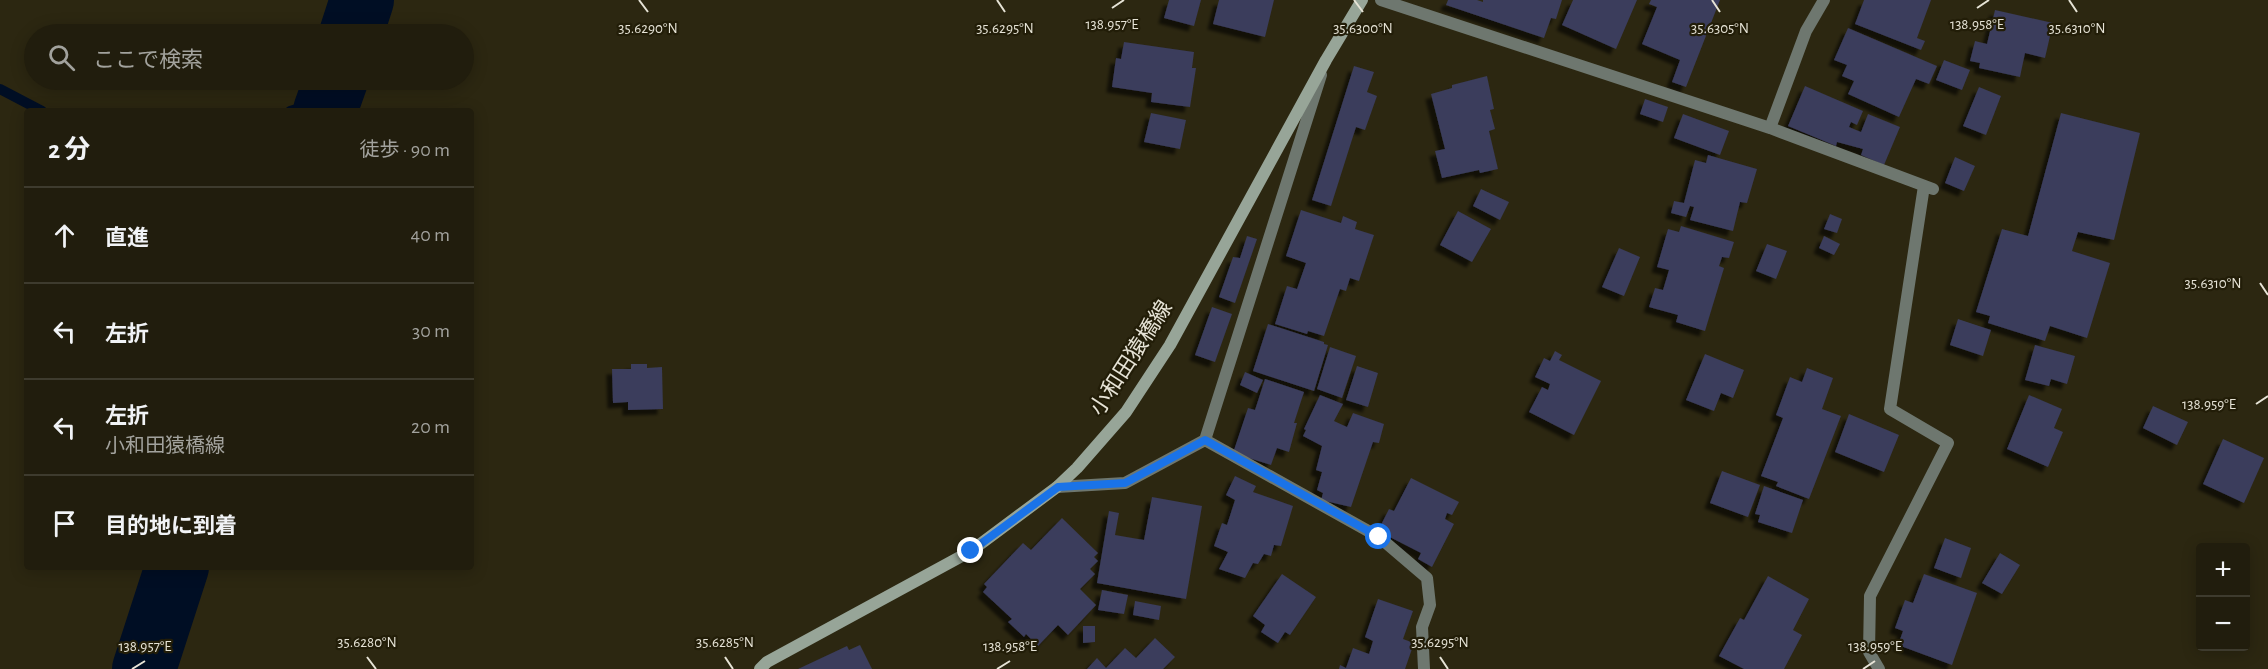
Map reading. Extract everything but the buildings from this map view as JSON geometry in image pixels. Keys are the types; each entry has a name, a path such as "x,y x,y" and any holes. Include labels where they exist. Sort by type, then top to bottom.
{"main road":[{"name":"小和田猿橋線","path":"760,669 767,662 971,551 1058,487 1077,468 1126,412 1170,345 1326,60 1362,0"}],"street":[{"path":"1381,0 1770,128 1928,188 1890,409 1948,443 1870,596 1869,651 1879,669"},
{"path":"1770,128 1806,31 1824,0"},
{"path":"1058,487 1125,483 1205,440 1326,60"},
{"path":"1205,440 1379,537 1427,578 1430,604 1422,627 1424,669"}],"waterway":[{"path":"354,24 362,0"},
{"path":"0,89 36,108"},
{"path":"326,108 332,90"},
{"path":"300,108 329,99"},
{"path":"144,669 176,570"}],"route":[{"path":"971,551 1058,487 1125,483 1205,440 1379,537"}]}
